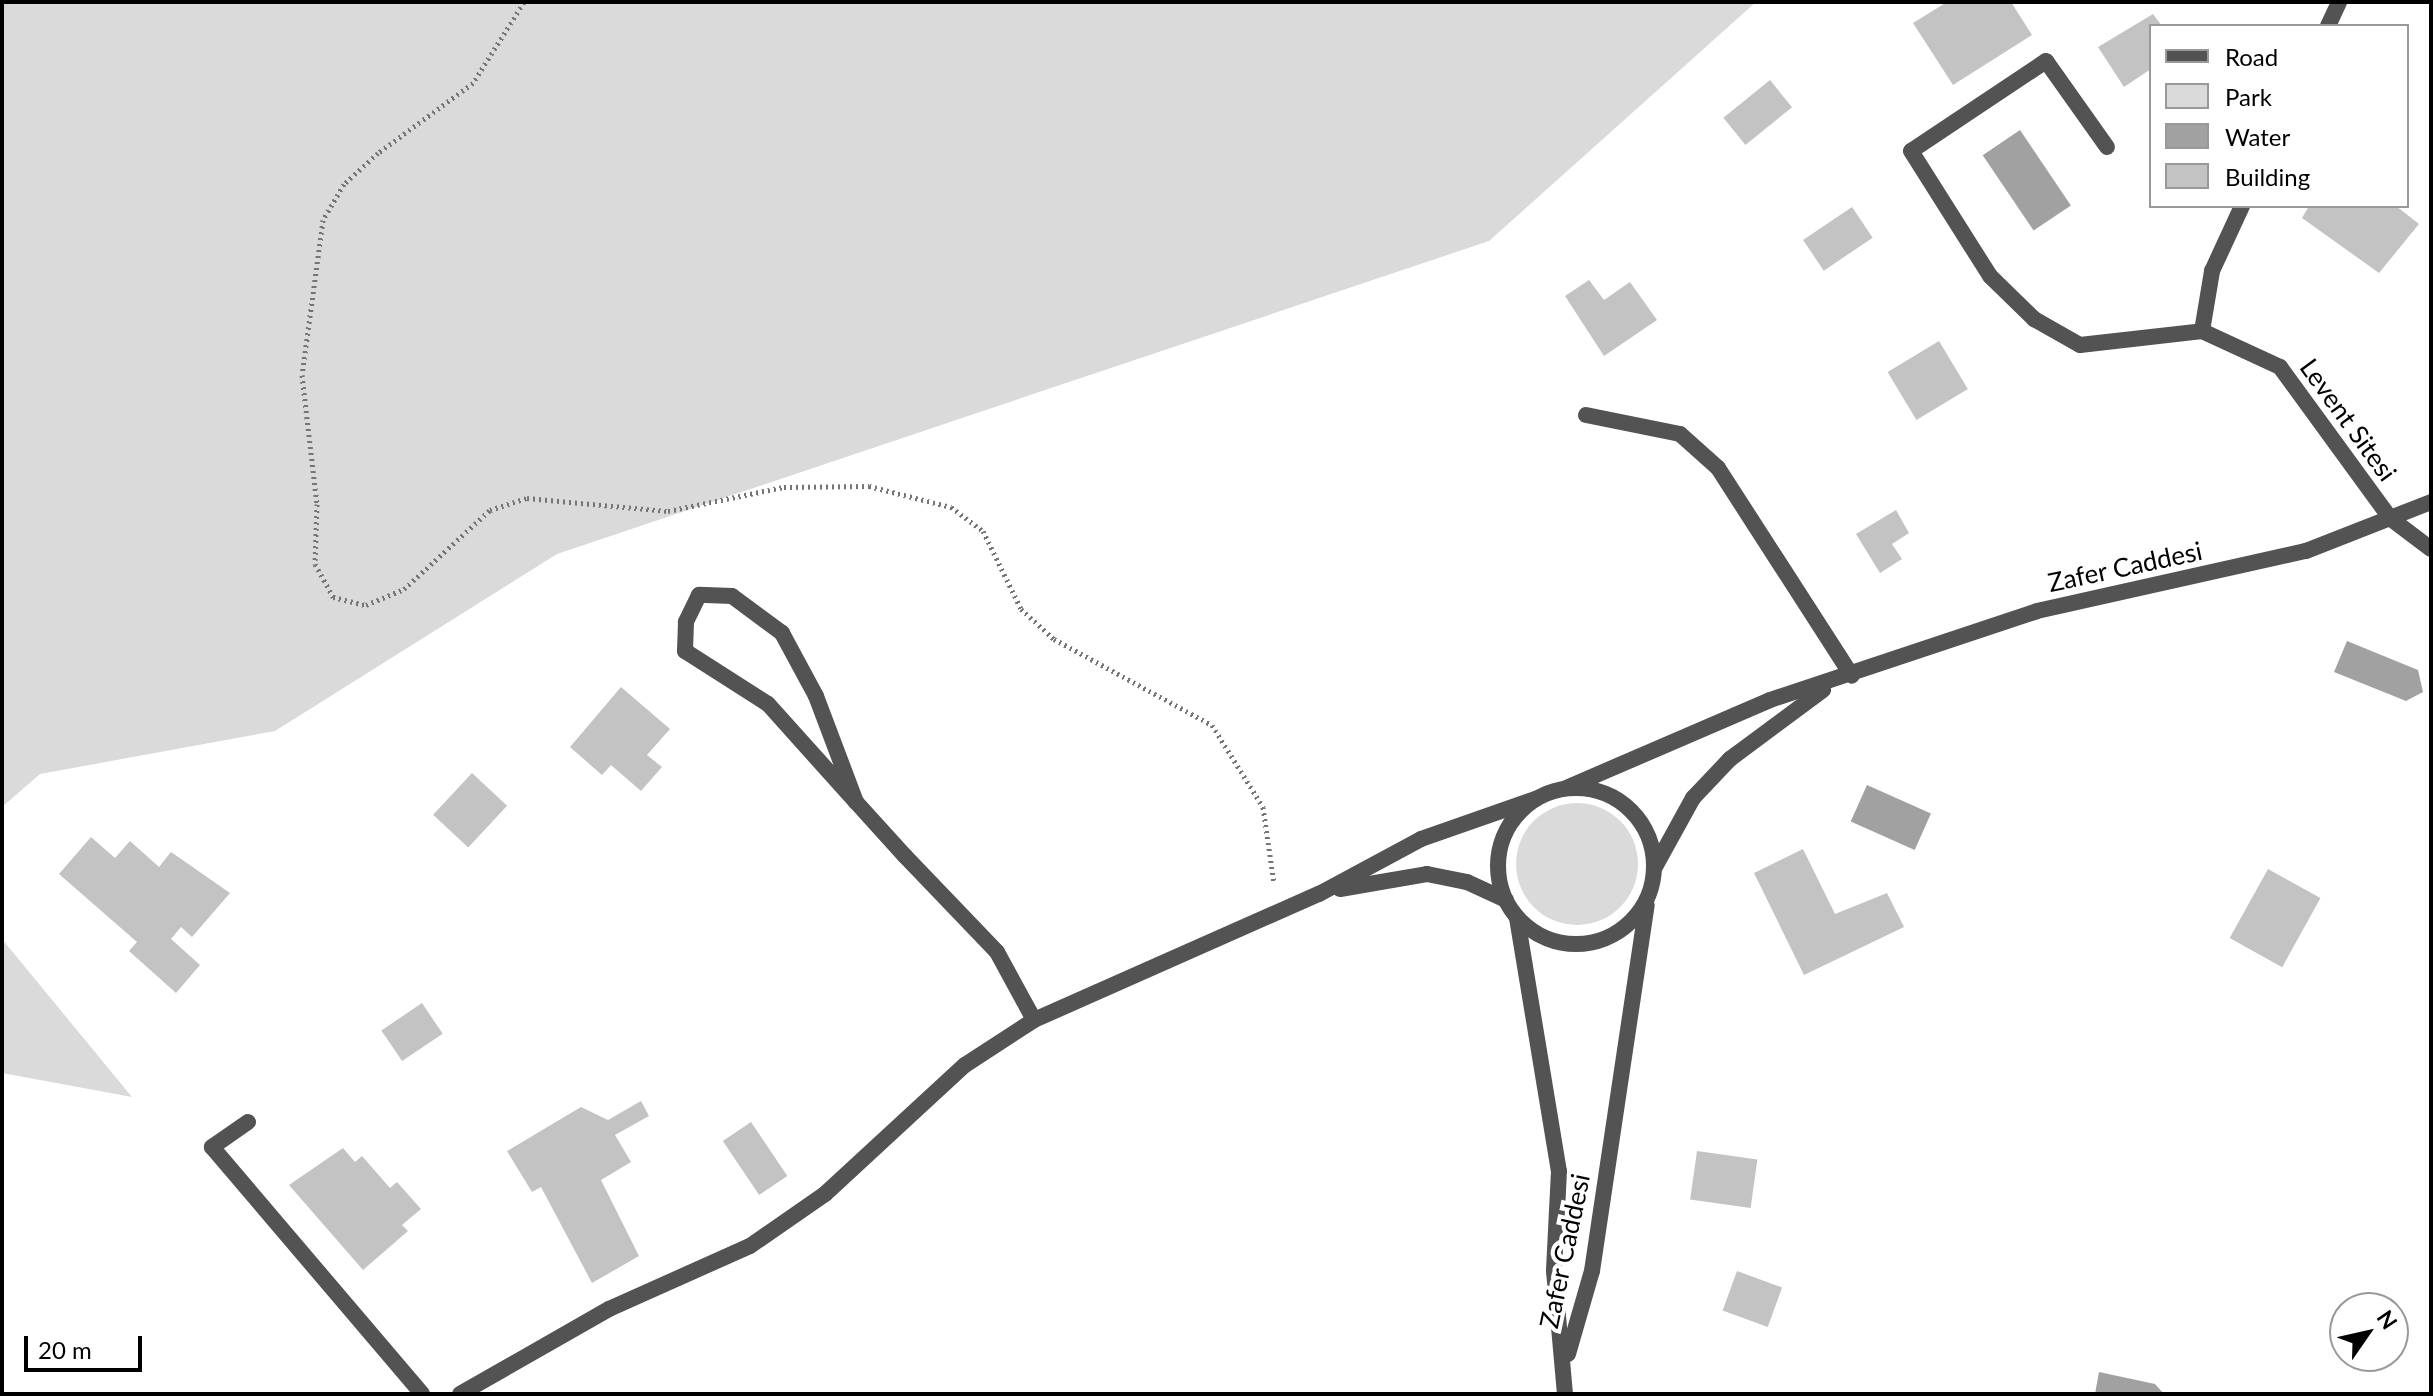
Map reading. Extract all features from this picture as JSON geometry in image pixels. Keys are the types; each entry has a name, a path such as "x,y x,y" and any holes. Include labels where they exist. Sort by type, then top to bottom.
{"street":[{"path":"2329,24 2339,2"},
{"path":"2107,147 2046,61 1911,151 1990,276 2057,336 2080,345 2202,331 2212,271 2241,208"},
{"name":"Levent Sitesi","path":"2202,331 2280,367 2390,518 2431,549"},
{"path":"1586,415 1680,434 1718,468 1852,676"},
{"name":"Zafer Caddesi","path":"1319,894 1421,839 1566,788 1693,729 2037,611 2306,551 2431,502"},
{"path":"856,802 816,696 782,633 732,596 699,595 686,622 685,651 768,704 856,802 997,952 1034,1020"},
{"name":"Zafer Caddesi","path":"1566,1360 1592,1271 1655,868 1703,788 1831,684"},
{"name":"Zafer Caddesi","path":"1566,788 1602,792 1632,810 1645,827 1655,868"},
{"name":"Zafer Caddesi","path":"1535,799 1512,820 1500,848 1506,900 1517,918 1559,1171 1554,1271 1566,1360"},
{"path":"460,1394 609,1309 750,1246 825,1194 965,1065 1034,1020 1319,894 1427,874 1467,882 1506,900"},
{"name":"Zafer Caddesi","path":"1517,918 1562,943 1593,943 1631,923 1648,900"},
{"path":"248,1122 212,1147 422,1394"},
{"path":"1565,1394 1566,1360"}],"path":[{"path":"524,2 473,83 378,153 344,184 323,220 302,375 317,504 315,564 333,597 366,605 404,589 490,510 527,498 668,511 784,487 869,486 951,507 983,531 1021,609 1054,639 1212,725 1263,807 1279,912"}],"green space":[{"path":"2,2 1756,2 1489,241 557,554 275,731 40,774 2,807"},
{"path":"1577,803 1600,808 1620,821 1633,841 1638,864 1633,887 1620,907 1600,920 1577,925 1554,920 1534,907 1521,887 1516,864 1521,841 1534,821 1554,808"},
{"path":"2,939 132,1097 2,1073"}],"water":[{"path":"2020,130 2071,205 2034,231 1983,155"},
{"path":"2347,641 2418,670 2423,692 2406,701 2334,672"},
{"path":"1867,785 1931,813 1915,850 1851,822"},
{"path":"2099,1372 2155,1384 2164,1394 2095,1394"}],"building":[{"path":"1947,2 2011,2 2032,35 1953,85 1913,23"},
{"path":"2153,14 2160,24 2149,24 2149,70 2124,87 2098,47"},
{"path":"1770,80 1792,107 1745,145 1723,118"},
{"path":"1852,207 1873,238 1824,271 1803,240"},
{"path":"2308,208 2399,208 2419,224 2379,273 2302,218"},
{"path":"1589,280 1604,300 1630,282 1657,320 1604,356 1565,296"},
{"path":"1939,341 1968,389 1916,420 1888,372"},
{"path":"1896,510 1909,533 1892,544 1902,559 1880,573 1856,534"},
{"path":"621,687 670,729 647,755 662,767 641,791 611,765 602,775 570,747"},
{"path":"472,773 507,806 468,847 433,815"},
{"path":"91,837 115,858 130,841 159,867 171,852 230,893 192,937 181,927 171,939 200,965 176,993 129,951 137,942 59,874"},
{"path":"1803,849 1835,914 1887,893 1904,927 1804,975 1754,873"},
{"path":"2268,869 2320,898 2282,967 2230,938"},
{"path":"422,1003 443,1034 402,1061 381,1030"},
{"path":"641,1101 649,1116 615,1135 631,1162 601,1180 639,1256 592,1283 541,1187 532,1192 507,1151 581,1107 608,1120"},
{"path":"751,1122 787,1176 759,1195 723,1141"},
{"path":"343,1148 355,1162 362,1156 390,1188 397,1182 421,1209 402,1225 408,1231 363,1270 289,1185"},
{"path":"1697,1151 1757,1159 1751,1208 1690,1200"},
{"path":"1737,1271 1782,1287 1768,1327 1723,1310"}]}
